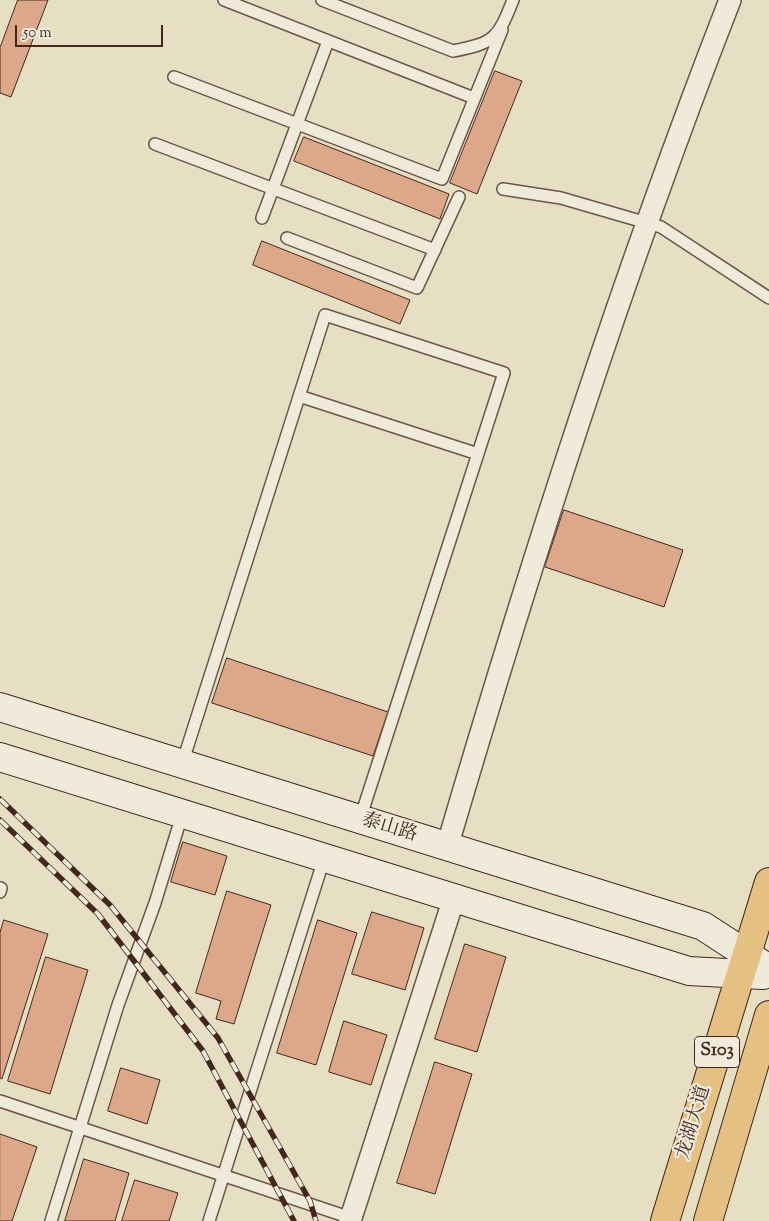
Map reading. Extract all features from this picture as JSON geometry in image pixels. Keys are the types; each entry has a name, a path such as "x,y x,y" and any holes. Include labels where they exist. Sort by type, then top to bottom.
{"highway":[{"name":"龙湖大道","path":"665,1221 752,966 769,882"},
{"name":"S103","path":"708,1221 769,1015"}],"street":[{"path":"447,847 541,537 647,224 730,0"},
{"name":"泰山路","path":"0,707 702,926 752,966"},
{"path":"0,757 689,971 752,966 769,975"},
{"path":"350,1219 454,898"}],"lane":[{"path":"224,0 243,4 328,41 474,98"},
{"path":"322,0 453,51 474,47 489,40 502,30"},
{"path":"174,76 442,179 513,0"},
{"path":"262,218 328,41"},
{"path":"155,144 435,250"},
{"path":"503,189 561,198 661,228 769,298"},
{"path":"287,238 417,288 459,197"},
{"path":"182,764 325,315 504,373 360,819"},
{"path":"299,396 478,454"},
{"path":"51,1221 118,1005 155,903 182,815"},
{"path":"209,1221 324,859"},
{"path":"0,1101 350,1219"}],"building":[{"path":"18,0 48,0 11,97 0,93 0,48"},
{"path":"495,71 522,81 477,194 450,183"},
{"path":"304,137 449,194 440,219 294,161"},
{"path":"262,241 410,300 400,324 253,265"},
{"path":"564,510 683,550 664,607 545,567"},
{"path":"227,658 388,712 373,756 212,703"},
{"path":"183,842 227,856 215,895 171,882"},
{"path":"227,891 271,905 234,1024 216,1019 221,1001 196,993"},
{"path":"372,912 424,928 405,990 352,974"},
{"path":"4,920 48,934 2,1079 0,1078 0,933"},
{"path":"318,920 357,933 316,1065 277,1053"},
{"path":"465,944 506,957 477,1052 435,1039"},
{"path":"46,957 88,970 50,1094 8,1081"},
{"path":"344,1021 387,1035 371,1085 329,1072"},
{"path":"435,1062 472,1074 435,1194 397,1183"},
{"path":"121,1068 160,1080 147,1124 108,1111"},
{"path":"0,1134 37,1147 12,1221 0,1221"},
{"path":"84,1159 129,1173 115,1221 65,1221"},
{"path":"135,1180 178,1193 169,1221 122,1221"}],"railway":[{"path":"0,799 110,905 218,1038 310,1201 316,1221"},
{"path":"0,820 98,914 203,1051 294,1221"}]}
